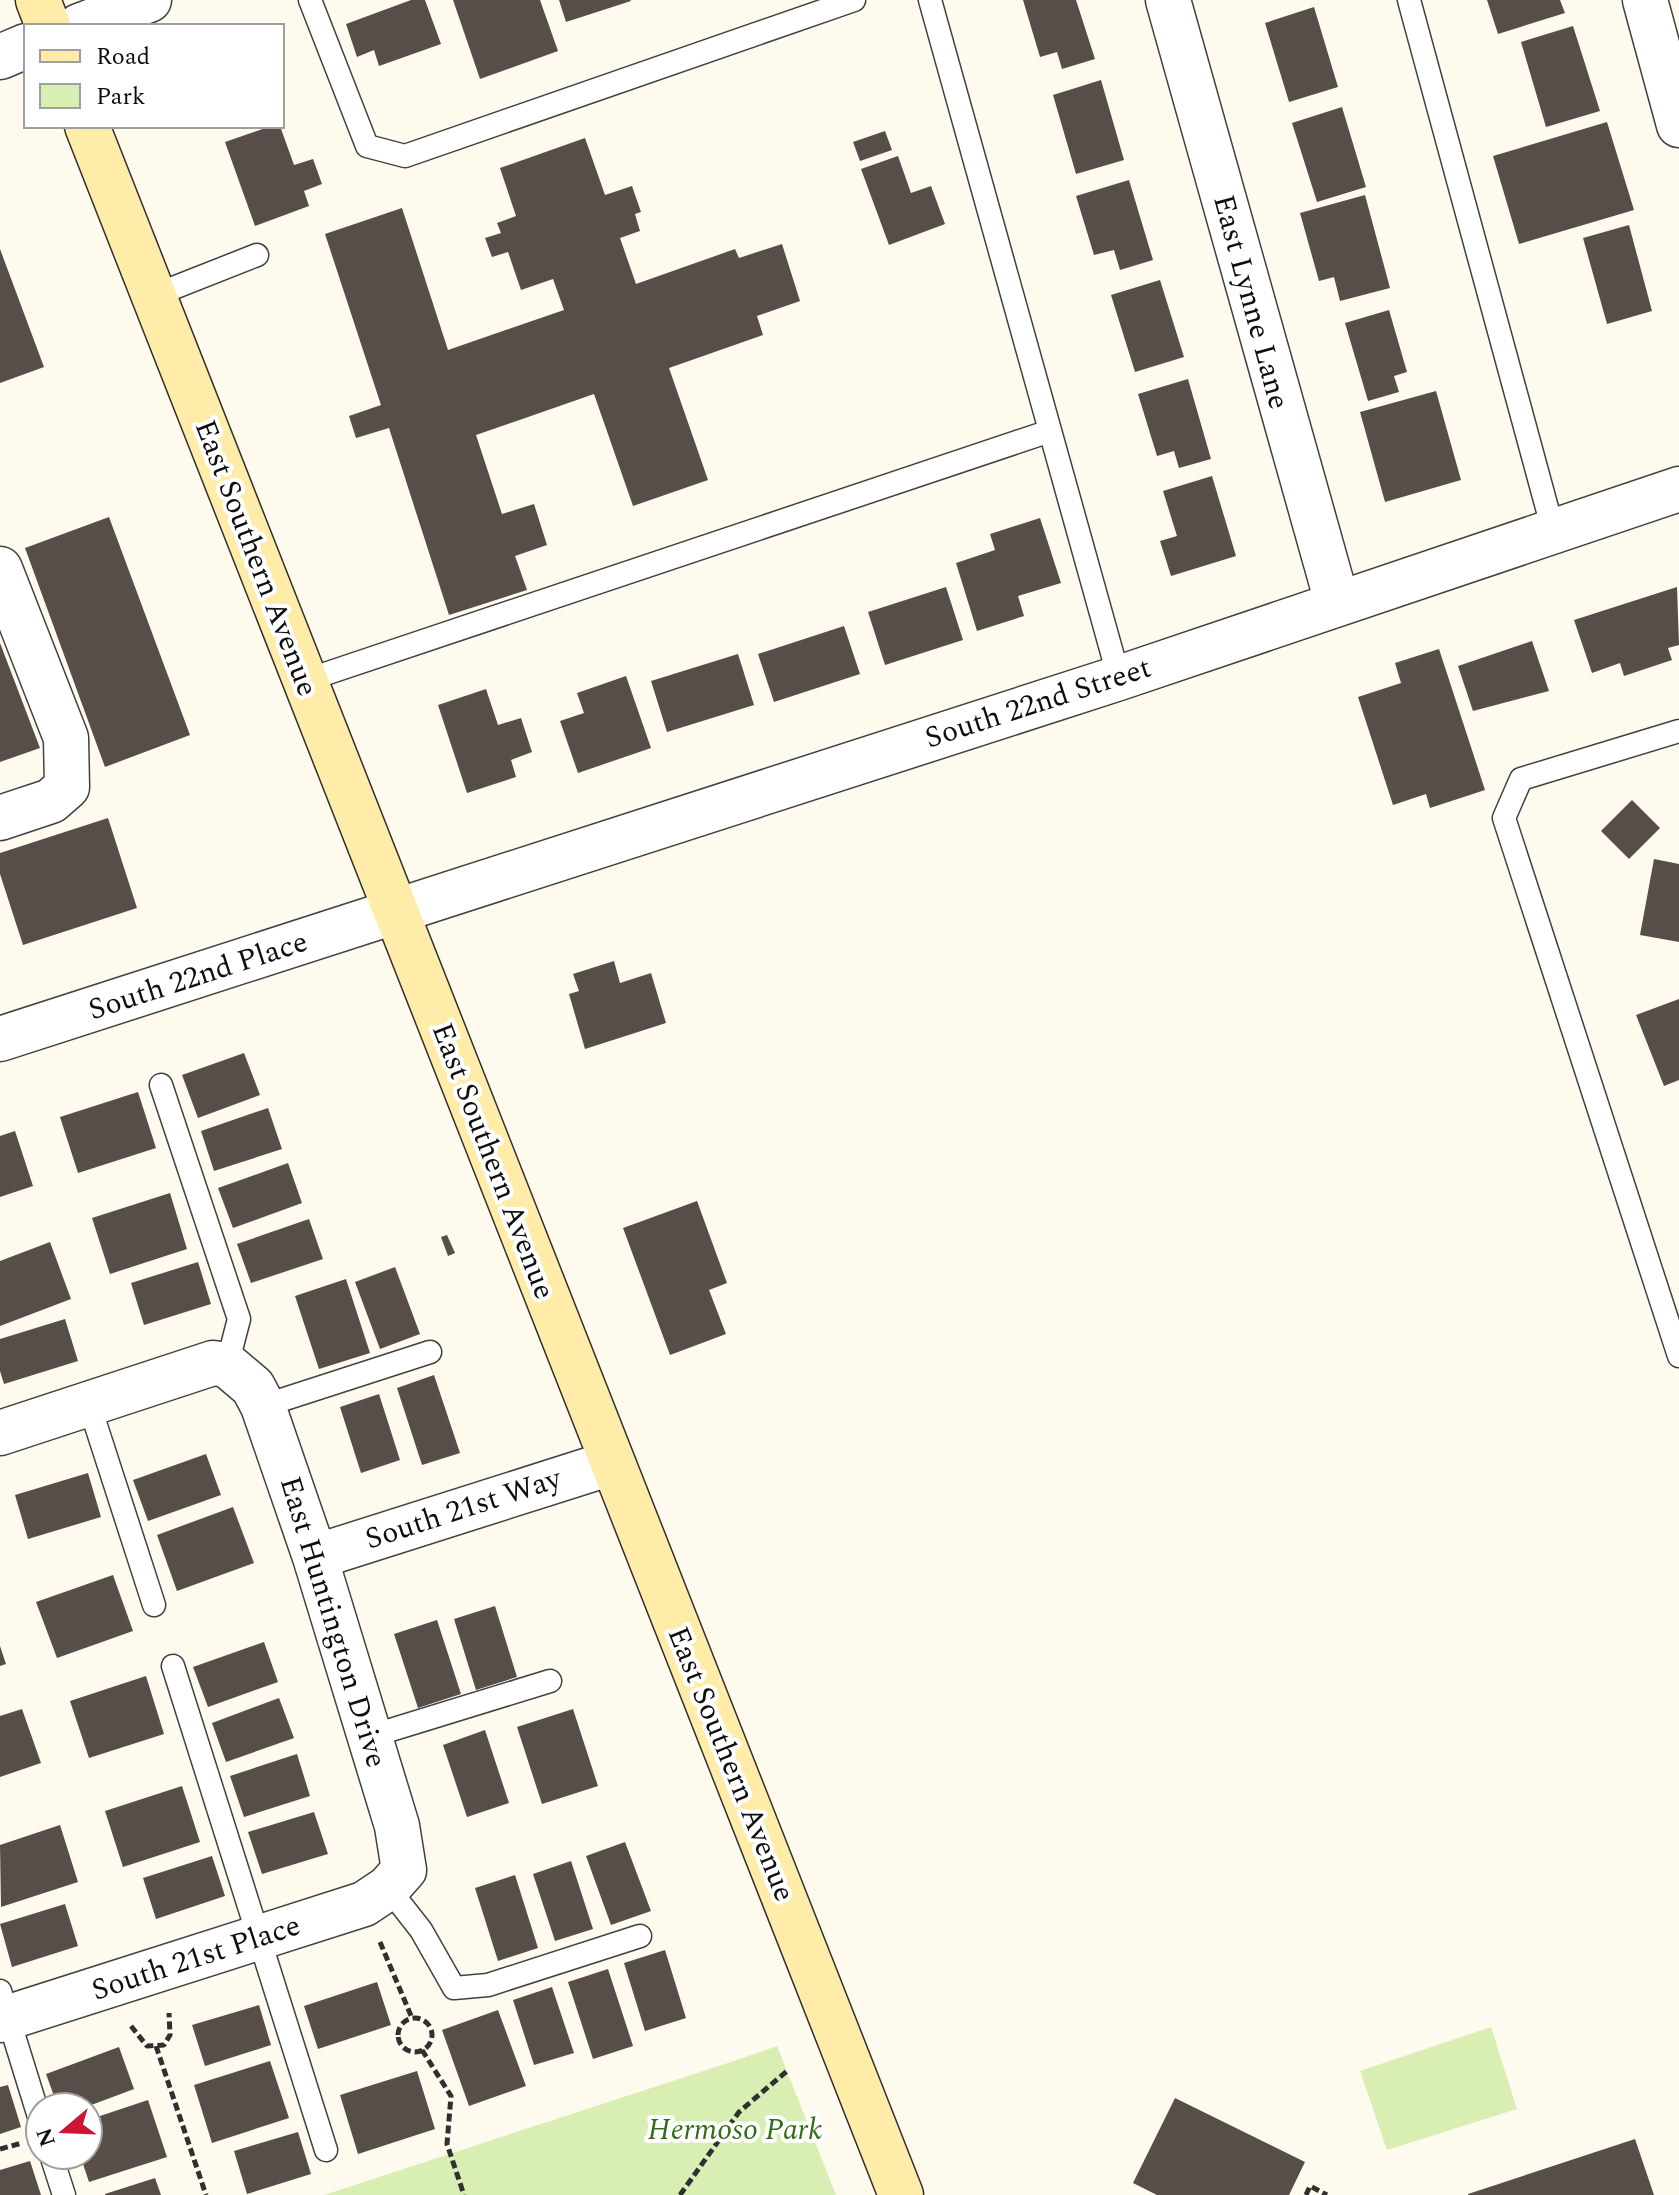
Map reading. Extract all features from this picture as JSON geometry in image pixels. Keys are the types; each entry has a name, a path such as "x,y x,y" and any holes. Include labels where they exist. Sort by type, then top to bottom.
{"main road":[{"path":"38,0 47,24"},
{"name":"East Southern Avenue","path":"88,128 901,2195"}],"street":[{"path":"84,24 149,0"},
{"name":"East Lynne Lane","path":"1168,0 1337,602"},
{"path":"1645,0 1679,125"},
{"path":"0,57 24,47"},
{"name":"South 22nd Street","path":"396,913 1119,678 1679,489"},
{"path":"0,569 66,738 67,787 51,801 0,818"},
{"name":"South 22nd Place","path":"0,1039 396,913"},
{"path":"1,1427 89,1404 213,1363 227,1365"},
{"name":"East Huntington Drive","path":"227,1365 253,1387 263,1406 315,1557 397,1826 404,1870 376,1896"},
{"name":"South 21st Way","path":"315,1557 611,1463"},
{"name":"South 21st Place","path":"3,2010 259,1937 376,1896"}],"lane":[{"path":"310,0 367,146 405,156 854,0"},
{"path":"930,0 1119,678"},
{"path":"1409,0 1553,530"},
{"path":"153,296 257,255"},
{"path":"304,681 1050,431"},
{"path":"1679,731 1521,779 1504,818 1679,1356"},
{"path":"161,1085 239,1319 227,1365"},
{"path":"263,1406 430,1352"},
{"path":"89,1404 154,1605"},
{"path":"173,1666 326,2150"},
{"path":"368,1737 550,1681"},
{"path":"376,1896 421,1930 454,1988 488,1985 640,1936"},
{"path":"3,2010 30,2091"},
{"path":"56,2171 64,2195"}],"path":[{"path":"376,1896 412,2018"},
{"path":"131,2026 147,2046 164,2045 170,2035 169,2013"},
{"path":"412,2018 423,2020 432,2033 429,2043 422,2050 411,2051 399,2040 402,2024 412,2018"},
{"path":"156,2046 206,2195"},
{"path":"422,2050 451,2096 447,2144 464,2195"},
{"path":"680,2195 739,2112 787,2071"},
{"path":"0,2149 24,2142"},
{"path":"1306,2195 1310,2186 1327,2195"}],"green space":[{"path":"1491,2027 1517,2109 1387,2150 1360,2071"},
{"name":"Hermoso Park","path":"777,2046 836,2195 324,2195 740,2059"}],"building":[{"path":"411,0 425,0 441,44 379,66 374,50 357,57 346,24"},
{"path":"453,0 540,0 558,51 480,79"},
{"path":"559,0 630,0 631,1 566,22"},
{"path":"1023,0 1076,0 1095,59 1062,69 1057,52 1040,57"},
{"path":"1487,0 1560,0 1565,13 1498,34"},
{"path":"1314,7 1338,87 1289,102 1265,23"},
{"path":"1573,26 1600,111 1546,127 1521,42"},
{"path":"1101,80 1124,160 1076,174 1053,95"},
{"path":"1342,107 1366,187 1317,202 1292,123"},
{"path":"1607,122 1634,210 1519,244 1493,156"},
{"path":"265,128 281,128 294,165 313,159 322,184 304,191 309,206 255,226 225,142"},
{"path":"885,131 892,150 860,161 853,142"},
{"path":"585,138 605,195 632,186 641,212 635,214 640,231 620,238 636,284 735,249 739,258 782,244 800,301 757,316 763,335 669,368 708,480 633,506 594,394 476,435 502,514 534,504 547,545 515,556 527,590 449,615 389,428 356,438 349,416 381,405 325,234 402,208 448,350 564,310 553,279 521,290 508,252 492,257 485,238 501,233 497,223 516,216 500,168"},
{"path":"898,156 911,193 931,186 945,224 889,245 861,169"},
{"path":"1129,180 1153,260 1120,270 1114,250 1094,255 1076,196"},
{"path":"1365,195 1390,288 1340,301 1334,277 1319,281 1300,213"},
{"path":"1629,225 1652,311 1607,324 1583,238"},
{"path":"0,249 44,367 0,383"},
{"path":"1160,280 1184,357 1135,372 1111,295"},
{"path":"1389,310 1407,372 1394,376 1399,392 1368,401 1345,323"},
{"path":"1188,379 1211,459 1179,468 1174,451 1157,456 1138,394"},
{"path":"1436,391 1461,480 1385,502 1360,412"},
{"path":"1212,476 1236,556 1171,576 1160,541 1177,536 1163,491"},
{"path":"109,517 190,735 105,767 25,548"},
{"path":"1040,518 1061,583 1018,596 1024,616 977,631 956,563 995,550 990,534"},
{"path":"946,587 963,640 885,665 868,612"},
{"path":"1677,587 1679,645 1668,648 1672,660 1624,676 1620,663 1592,673 1574,620"},
{"path":"844,626 860,674 774,702 758,654"},
{"path":"1532,641 1549,691 1473,711 1458,666"},
{"path":"0,643 40,748 0,762"},
{"path":"1439,649 1485,790 1430,808 1426,794 1393,805 1358,697 1401,683 1395,663"},
{"path":"738,654 754,705 667,732 651,681"},
{"path":"626,676 651,748 578,773 560,721 584,713 577,693"},
{"path":"486,689 498,725 521,718 532,752 511,760 516,777 467,793 438,705"},
{"path":"1632,800 1660,828 1629,859 1601,831"},
{"path":"108,818 137,908 23,945 0,874 0,853"},
{"path":"1654,859 1679,864 1679,942 1640,935"},
{"path":"614,961 620,983 651,973 666,1023 585,1049 569,994 579,991 573,974"},
{"path":"1679,999 1679,1080 1664,1086 1636,1015"},
{"path":"244,1053 260,1095 198,1118 182,1075"},
{"path":"138,1092 156,1148 78,1173 60,1117"},
{"path":"268,1108 282,1149 214,1171 201,1131"},
{"path":"15,1131 33,1186 0,1197 0,1136"},
{"path":"288,1163 302,1203 233,1228 218,1188"},
{"path":"170,1193 187,1249 110,1274 92,1218"},
{"path":"697,1201 727,1283 709,1290 726,1334 670,1355 623,1228"},
{"path":"309,1219 323,1259 251,1283 237,1244"},
{"path":"447,1235 455,1253 448,1256 441,1237"},
{"path":"50,1242 71,1299 0,1326 0,1261"},
{"path":"198,1262 211,1304 144,1325 131,1283"},
{"path":"395,1267 420,1334 380,1349 355,1282"},
{"path":"346,1279 370,1353 319,1369 295,1296"},
{"path":"65,1319 78,1361 4,1384 0,1371 0,1339"},
{"path":"434,1375 460,1453 422,1465 397,1388"},
{"path":"379,1394 400,1460 361,1473 340,1407"},
{"path":"206,1454 221,1495 148,1521 133,1480"},
{"path":"88,1473 101,1517 28,1539 15,1495"},
{"path":"233,1507 254,1563 177,1591 157,1535"},
{"path":"113,1575 133,1631 57,1658 36,1602"},
{"path":"495,1606 517,1677 476,1690 454,1619"},
{"path":"437,1620 461,1694 418,1708 394,1634"},
{"path":"264,1642 278,1682 208,1707 193,1667"},
{"path":"0,1646 6,1664 0,1666"},
{"path":"146,1676 164,1734 89,1758 70,1701"},
{"path":"279,1698 294,1738 226,1762 212,1723"},
{"path":"22,1709 41,1763 0,1777 0,1716"},
{"path":"573,1709 598,1786 542,1804 517,1727"},
{"path":"485,1730 509,1803 467,1817 443,1745"},
{"path":"297,1754 310,1796 244,1817 230,1776"},
{"path":"182,1786 200,1842 123,1867 105,1811"},
{"path":"314,1812 328,1854 262,1874 248,1832"},
{"path":"60,1825 78,1882 1,1907 0,1845"},
{"path":"625,1842 651,1911 611,1925 586,1856"},
{"path":"212,1856 225,1896 156,1919 143,1878"},
{"path":"571,1861 593,1929 555,1941 533,1874"},
{"path":"515,1875 538,1948 498,1961 475,1888"},
{"path":"65,1904 78,1946 12,1967 0,1924"},
{"path":"665,1950 686,2018 645,2031 624,1963"},
{"path":"608,1969 633,2046 593,2059 568,1982"},
{"path":"377,1982 391,2025 318,2049 304,2006"},
{"path":"552,1987 574,2053 534,2065 513,2000"},
{"path":"259,2005 271,2045 205,2066 192,2025"},
{"path":"498,2010 526,2086 469,2106 442,2030"},
{"path":"119,2047 134,2089 104,2100 104,2091 52,2091 46,2074"},
{"path":"270,2061 289,2118 212,2143 194,2085"},
{"path":"417,2071 435,2129 358,2154 340,2095"},
{"path":"8,2085 21,2127 0,2134 0,2087"},
{"path":"1175,2098 1305,2162 1289,2195 1157,2195 1133,2183"},
{"path":"148,2100 167,2157 89,2182 85,2171 104,2171 104,2115"},
{"path":"298,2132 311,2174 247,2194 234,2151"},
{"path":"1635,2139 1654,2195 1468,2195 1468,2194"},
{"path":"24,2163 24,2171 33,2171 41,2195 0,2195 0,2170"},
{"path":"155,2178 161,2195 105,2195 105,2194"}]}
